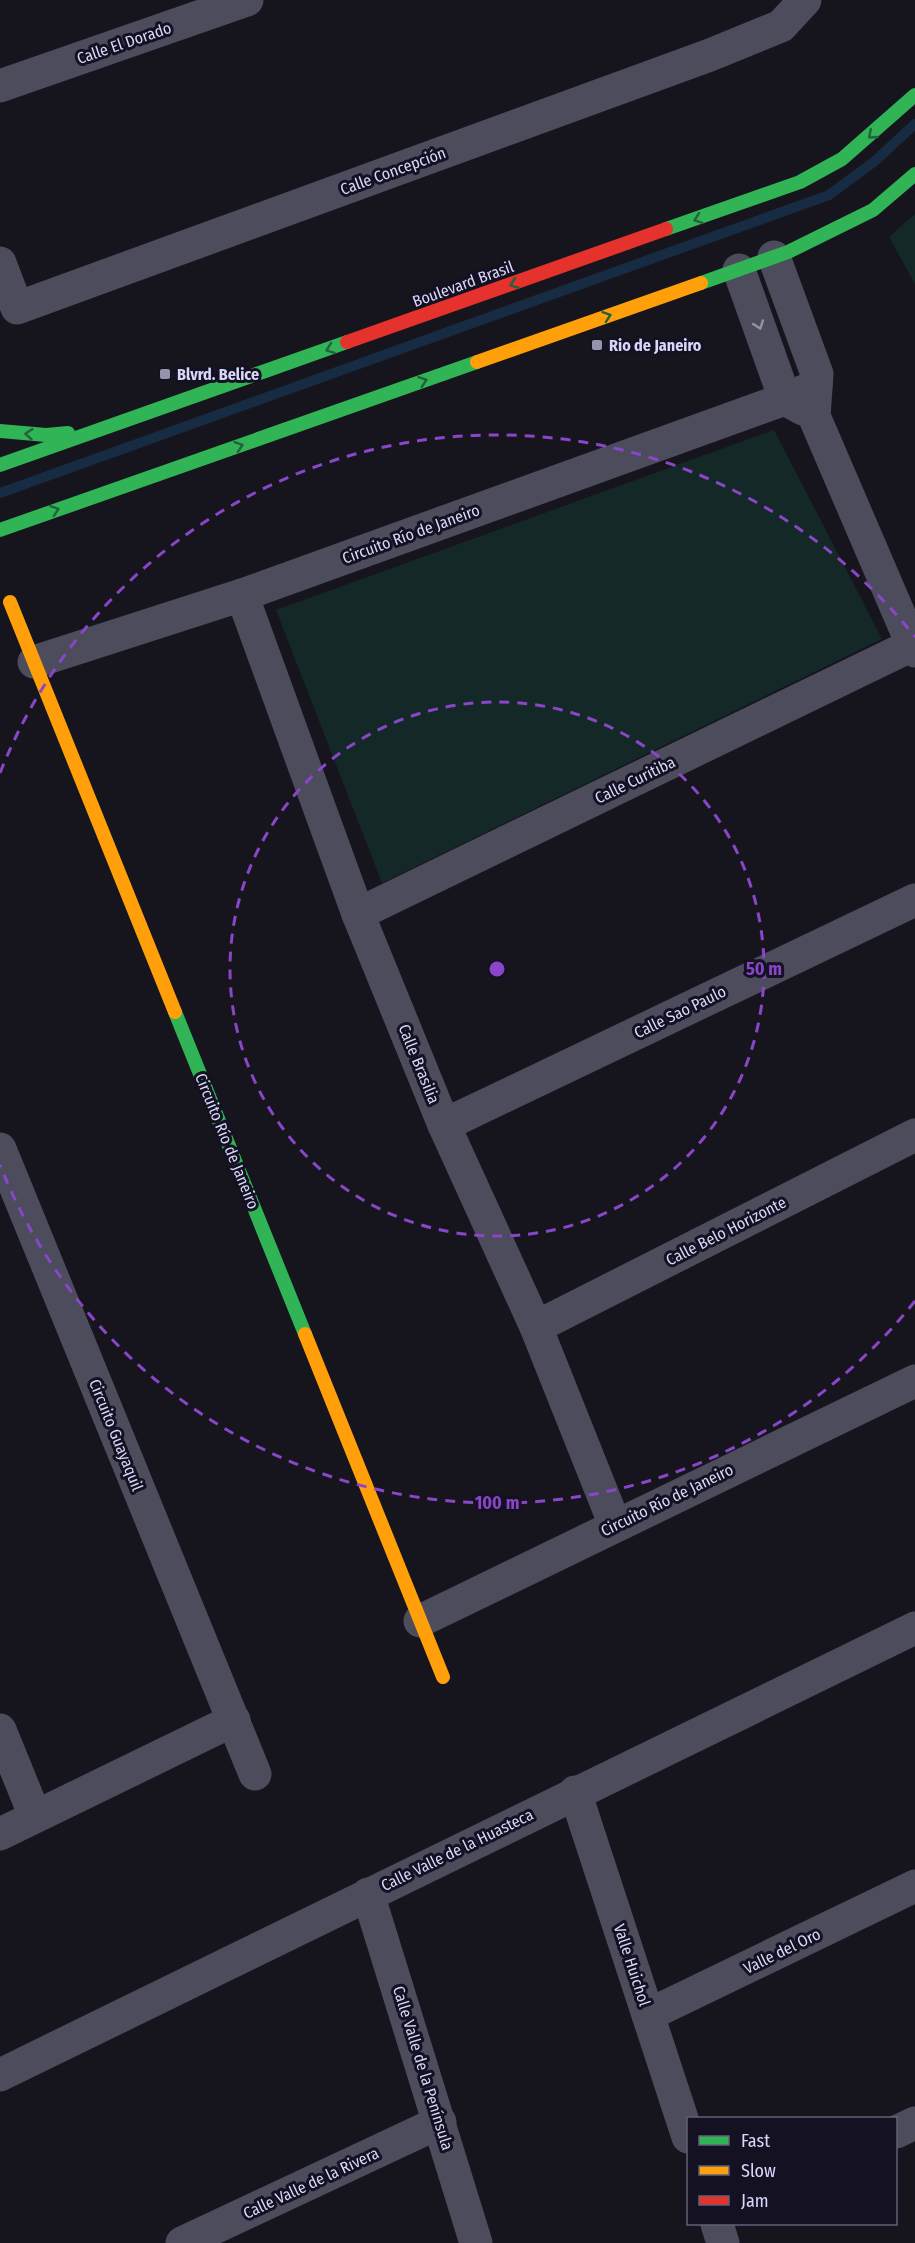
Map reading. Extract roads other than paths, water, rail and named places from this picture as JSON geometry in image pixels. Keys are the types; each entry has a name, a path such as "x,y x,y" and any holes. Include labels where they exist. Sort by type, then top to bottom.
{"main road":[{"name":"Boulevard Brasil","path":"0,465 800,182 842,159 915,95"},
{"path":"0,530 774,257 828,234 873,210 915,174"},
{"path":"0,431 46,435 99,430"},
{"name":"Circuito Río de Janeiro","path":"10,602 443,1677"}],"street":[{"name":"Calle El Dorado","path":"0,86 247,0"},
{"name":"Calle Concepción","path":"0,263 17,308 710,55 781,26 805,0"},
{"path":"774,257 817,374 815,401 914,648"},
{"path":"739,270 785,399 815,401"},
{"name":"Circuito Río de Janeiro","path":"34,662 242,595 785,399"},
{"name":"Calle Brasilia","path":"242,595 358,914 444,1125 536,1327 615,1525"},
{"name":"Calle Curitiba","path":"358,914 914,648"},
{"name":"Calle Sao Paulo","path":"444,1125 915,900"},
{"name":"Calle Belo Horizonte","path":"536,1327 915,1135"},
{"name":"Circuito Guayaquil","path":"0,1149 11,1211 234,1720 255,1774"},
{"name":"Circuito Río de Janeiro","path":"420,1621 915,1381"},
{"name":"Calle Valle de la Huasteca","path":"0,2075 575,1792 915,1628"},
{"path":"0,1834 234,1720"},
{"path":"0,1730 35,1816"},
{"name":"Valle Huichol","path":"575,1792 687,2134"},
{"name":"Valle del Oro","path":"648,2015 915,1886"},
{"name":"Calle Valle de la Península","path":"368,1894 476,2243"},
{"name":"Calle Valle de la Rivera","path":"182,2243 440,2122"},
{"path":"897,2132 915,2123"},
{"path":"718,2225 723,2243"}],"waterway":[{"path":"0,493 829,195 875,161 915,124"}],"place":[{"name":"Rio de Janeiro","path":"597,345"},
{"name":"Blvrd. Belice","path":"165,374"}]}
